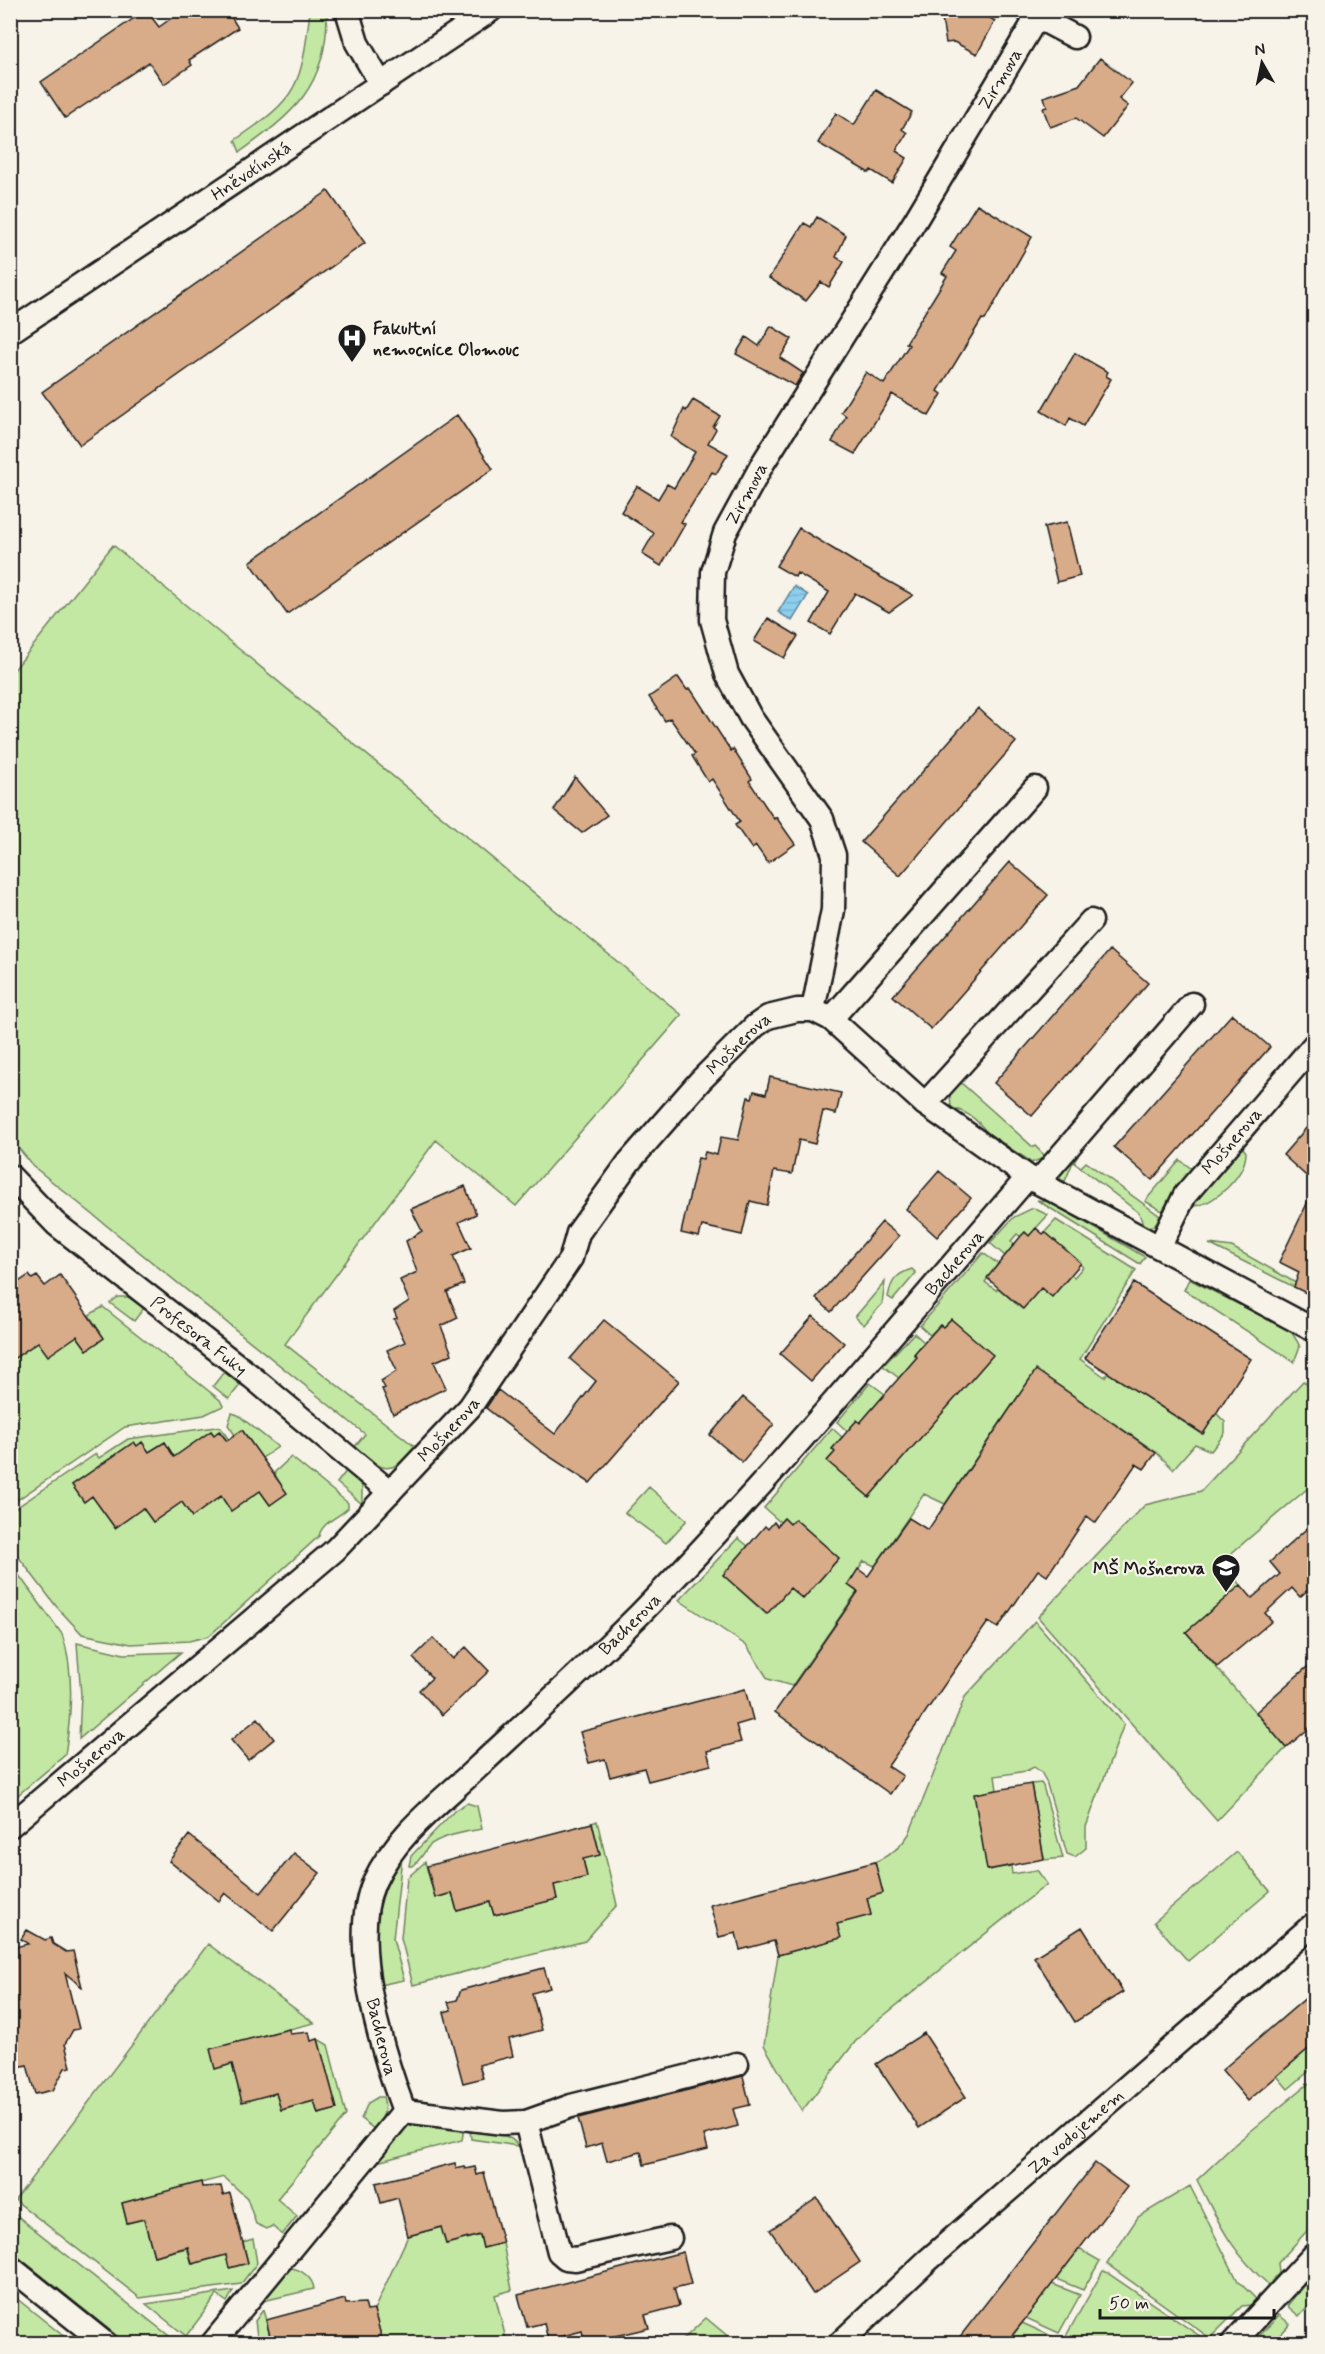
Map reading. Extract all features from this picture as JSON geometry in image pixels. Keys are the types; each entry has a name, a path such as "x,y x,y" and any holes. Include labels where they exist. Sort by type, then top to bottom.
{"street":[{"path":"346,10 357,43 381,84"},
{"name":"Hněvotínská","path":"10,332 490,10"},
{"name":"Zirmova","path":"822,1015 833,910 834,855 822,819 751,718 728,674 711,620 713,572 725,533 763,463 915,221 1032,14 1075,37"},
{"path":"1035,788 822,1015 925,1104 1033,1179 1314,1330"},
{"path":"925,1104 1091,921"},
{"path":"1033,1179 1192,1004"},
{"name":"Mošnerova","path":"10,1826 334,1550 470,1407 571,1258 578,1233 629,1162 695,1087 755,1026 781,1013 822,1015"},
{"name":"Mošnerova","path":"1160,1246 1185,1196 1314,1045"},
{"name":"Profesora Fuky","path":"10,1176 56,1224 252,1377 390,1492"},
{"name":"Bacherova","path":"404,2111 371,1992 364,1956 367,1912 373,1885 388,1857 417,1821 476,1770 638,1615 729,1520 1033,1179"},
{"name":"Za vodojemem","path":"839,2343 927,2261 1314,1924"},
{"path":"212,2343 404,2111 502,2123 526,2122 571,2106 737,2064"},
{"path":"526,2122 559,2252 566,2258 575,2259 670,2238"},
{"path":"1232,2343 1313,2259"},
{"path":"10,2267 106,2343"}],"green space":[{"path":"310,11 327,11 321,61 313,80 291,111 240,152 235,140 272,112 293,88 303,57"},
{"path":"113,545 682,1015 516,1206 436,1140 285,1344 418,1449 400,1464 392,1467 386,1468 372,1462 354,1448 365,1434 34,1167 11,1139 10,675"},
{"path":"959,1081 1046,1157 1031,1163 1005,1144 1000,1145 973,1118 951,1108 950,1094"},
{"path":"1240,1144 1246,1152 1245,1161 1235,1179 1219,1195 1193,1206 1191,1204"},
{"path":"1071,1151 1078,1156 1074,1162 1081,1167 1086,1162 1160,1216 1154,1226 1144,1227 1139,1213 1073,1162 1065,1181 1061,1180 1058,1172"},
{"path":"1180,1160 1193,1170 1162,1211 1145,1201"},
{"path":"1037,1200 1050,1202 1145,1257 1140,1264"},
{"path":"1033,1208 1048,1215 1029,1236 1025,1232 1021,1237 1017,1234 1011,1241 1015,1244 1005,1256 990,1243 1014,1217"},
{"path":"1056,1220 1136,1270 1080,1359 1105,1377 1108,1372 1202,1434 1216,1413 1225,1422 1225,1433 1211,1451 1195,1444 1173,1469 1156,1452 1036,1370 945,1504 924,1494 875,1566 864,1561 848,1585 857,1592 792,1686 768,1679 747,1646 679,1600 738,1538 748,1546 723,1575 766,1614 790,1588 803,1599 839,1558 795,1519 790,1524 784,1518 780,1522 764,1508 832,1428 842,1437 832,1449 835,1452 827,1461 869,1497 992,1355 951,1319 943,1327 940,1325 930,1335 920,1326 983,1253 998,1264 985,1282 996,1290 998,1288 1022,1309 1041,1288 1052,1296 1071,1275 1074,1277 1083,1267 1045,1232"},
{"path":"1209,1244 1232,1247 1296,1283 1294,1287"},
{"path":"912,1269 916,1273 893,1300 888,1297 895,1279"},
{"path":"1189,1279 1291,1331 1300,1346 1294,1362 1184,1290"},
{"path":"885,1282 882,1304 864,1325 855,1317"},
{"path":"118,1297 128,1297 144,1308 134,1321 110,1303"},
{"path":"103,1307 220,1400 223,1406 204,1415 125,1427 11,1504 11,1361 38,1342 77,1336 87,1350 104,1338 89,1315"},
{"path":"914,1333 924,1342 914,1354 917,1357 899,1378 883,1366"},
{"path":"224,1372 240,1385 229,1399 213,1386"},
{"path":"1314,1379 1314,1483 1221,1562 1241,1585 1186,1632 1286,1748 1217,1821 1038,1617 1145,1505 1201,1491 1303,1381 1309,1386"},
{"path":"870,1383 885,1394 860,1423 857,1420 847,1431 837,1422"},
{"path":"232,1413 238,1415 278,1447 262,1458 243,1431 235,1435 228,1425"},
{"path":"221,1428 229,1440 227,1441 220,1431 214,1435 211,1431 174,1457 165,1442 149,1452 142,1442 137,1446 134,1442 72,1485 84,1502 92,1496 115,1528 143,1508 153,1522 182,1502 192,1517 221,1496 231,1511 260,1491 270,1505 286,1493 274,1473 291,1457 348,1503 348,1508 323,1527 319,1536 209,1636 189,1641 131,1644 82,1634 56,1606 11,1547 10,1512 96,1454 99,1458 128,1439"},
{"path":"347,1470 362,1486 362,1504 337,1483"},
{"path":"649,1487 687,1520 666,1543 625,1513"},
{"path":"10,1563 62,1634 69,1663 71,1694 65,1755 11,1801"},
{"path":"1035,1621 1124,1724 1086,1827 1086,1848 1075,1857 1067,1854 1046,1781 1041,1772 1034,1767 1026,1771 995,1776 997,1790 975,1794 988,1870 1011,1866 1012,1874 1037,1870 1047,1884 871,2026 855,2042 802,2111 764,2045 778,1955 840,1938 837,1924 871,1915 867,1898 883,1893 875,1862 894,1851 909,1834 965,1697"},
{"path":"77,1643 124,1654 181,1652 79,1739 81,1695"},
{"path":"1041,1783 1063,1858 1044,1860 1031,1784"},
{"path":"467,1803 477,1806 482,1829 453,1835 432,1843 413,1866 409,1866 411,1856 455,1810"},
{"path":"597,1821 617,1905 585,1941 413,1985 401,1938 407,1878 425,1862 435,1898 452,1893 457,1911 490,1902 494,1915 557,1899 554,1885 587,1877 583,1859 600,1854 592,1823"},
{"path":"1237,1852 1270,1891 1188,1961 1154,1922"},
{"path":"402,1857 393,1939 404,1980 379,1985 376,1950 377,1919 385,1889"},
{"path":"208,1944 314,2023 210,2049 232,2064 242,2101 276,2093 281,2110 314,2101 318,2114 337,2109 318,2039 328,2045 346,2115 277,2199 297,2216 282,2235 272,2226 267,2229 256,2224 247,2198 224,2177 122,2203 127,2223 144,2219 154,2256 187,2248 192,2264 226,2255 229,2268 248,2263 243,2242 253,2239 257,2263 241,2284 140,2298 15,2200"},
{"path":"1314,2044 1314,2067 1288,2089 1277,2076"},
{"path":"1314,2079 1314,2223 1278,2263 1279,2273 1269,2285 1235,2248 1197,2180 1234,2145"},
{"path":"378,2097 383,2097 384,2110 380,2122 374,2129 361,2119 368,2103"},
{"path":"416,2124 464,2129 462,2140 377,2162 401,2128"},
{"path":"470,2130 503,2135 518,2146 471,2139"},
{"path":"1190,2186 1238,2281 1256,2299 1251,2305 1242,2306 1210,2338 1107,2264 1138,2217"},
{"path":"10,2211 178,2343 126,2343 11,2251"},
{"path":"442,2227 446,2244 480,2235 483,2248 503,2243 512,2290 495,2295 507,2343 383,2343 374,2310 408,2236"},
{"path":"1079,2249 1100,2261 1083,2290 1056,2279"},
{"path":"291,2268 306,2275 314,2289 263,2301 282,2275"},
{"path":"1103,2271 1207,2341 1205,2344 1062,2343"},
{"path":"1314,2282 1314,2299 1299,2316 1287,2306 1304,2285"},
{"path":"1052,2284 1080,2295 1059,2333 1026,2318"},
{"path":"233,2291 227,2302 217,2295 186,2336 146,2304"},
{"path":"11,2294 72,2343 11,2343"},
{"path":"263,2310 271,2339 287,2336 289,2343 258,2343 255,2321"},
{"path":"1279,2315 1290,2324 1273,2343 1253,2343"},
{"path":"706,2318 730,2338 724,2343 679,2343"},
{"path":"1022,2323 1056,2338 1053,2343 1006,2344"}],"water":[{"path":"794,586 808,595 792,621 778,612"}],"building":[{"path":"146,10 159,27 183,10 227,10 238,28 189,60 192,65 164,84 149,62 65,118 41,82"},
{"path":"968,10 977,10 995,21 977,54 954,42 946,43 942,19 966,15"},
{"path":"1100,58 1132,83 1119,99 1128,106 1103,138 1076,118 1050,127 1043,108 1047,107 1044,97 1079,85"},
{"path":"876,90 912,112 902,129 907,133 896,151 907,158 892,183 871,170 869,173 818,143 836,113 854,125"},
{"path":"328,191 365,243 80,445 42,392"},
{"path":"977,204 1032,237 985,320 982,319 938,391 942,394 929,416 892,394 855,454 832,442 846,416 841,412 866,372 884,384 909,345 906,343 947,276 942,273 956,251 950,247"},
{"path":"817,217 846,235 836,257 844,262 829,287 821,282 806,301 769,278 804,223 811,227"},
{"path":"771,326 792,339 780,358 803,373 795,386 736,354 746,337 759,346"},
{"path":"1075,353 1108,372 1106,376 1111,379 1083,426 1070,418 1066,426 1041,411"},
{"path":"693,400 720,416 713,427 716,429 708,443 728,454 716,474 712,472 681,522 685,524 661,566 642,554 654,533 621,512 637,486 658,499 667,484 674,488 695,452 671,437 684,409 686,411"},
{"path":"457,415 493,469 287,614 250,562"},
{"path":"1067,522 1080,576 1057,582 1044,527"},
{"path":"799,528 913,595 889,612 855,593 830,634 811,623 829,592 797,573 795,577 776,566"},
{"path":"768,618 798,636 784,658 754,641"},
{"path":"678,677 687,690 690,688 731,751 733,749 752,779 749,781 774,819 776,817 795,844 768,863 756,846 752,849 735,825 740,822 712,779 708,782 692,756 695,754 670,718 665,721 649,697"},
{"path":"978,708 1016,742 900,876 861,842"},
{"path":"575,777 607,815 582,833 554,810"},
{"path":"1010,862 1048,895 931,1029 893,996"},
{"path":"1110,950 1148,983 1032,1116 994,1083"},
{"path":"1232,1014 1270,1047 1152,1180 1114,1147"},
{"path":"770,1077 841,1093 836,1114 823,1111 815,1144 799,1140 792,1174 774,1171 767,1205 750,1201 742,1235 702,1226 699,1237 681,1233 698,1158 703,1159 705,1152 717,1155 721,1137 738,1140 748,1097 752,1098 754,1091 766,1094"},
{"path":"1314,1119 1314,1183 1283,1155"},
{"path":"939,1171 971,1198 937,1237 906,1209"},
{"path":"465,1186 476,1214 459,1222 471,1248 453,1256 464,1284 447,1292 458,1318 441,1326 452,1354 434,1362 446,1388 393,1414 381,1381 397,1371 387,1350 405,1342 394,1319 397,1318 394,1311 409,1301 400,1280 417,1272 406,1241 422,1231 411,1209"},
{"path":"1314,1189 1314,1294 1311,1292 1310,1295 1294,1287 1299,1272 1279,1262"},
{"path":"882,1222 899,1236 831,1312 816,1298"},
{"path":"1036,1228 1043,1234 1045,1232 1081,1263 1052,1297 1041,1288 1023,1309 987,1278 1021,1236 1025,1232 1029,1236"},
{"path":"29,1275 32,1279 37,1276 45,1286 60,1275 104,1338 87,1350 77,1336 48,1356 38,1342 10,1361 10,1288"},
{"path":"1134,1283 1251,1359 1203,1434 1085,1358"},
{"path":"813,1316 844,1343 811,1381 780,1354"},
{"path":"951,1319 993,1355 869,1497 827,1461 835,1452 832,1449 857,1420 860,1423 917,1357 914,1354 940,1325 943,1327"},
{"path":"604,1320 679,1381 590,1483 541,1451 486,1408 498,1390 555,1434 596,1381 570,1359"},
{"path":"1036,1370 1156,1453 1144,1469 1136,1464 1096,1523 1087,1516 1047,1576 1038,1570 998,1628 988,1622 888,1766 903,1776 890,1794 775,1712 858,1592 848,1585 858,1569 868,1576 909,1518 928,1530"},
{"path":"743,1397 774,1424 742,1462 710,1435"},
{"path":"242,1430 287,1493 270,1505 260,1491 231,1511 221,1496 192,1517 182,1502 153,1522 143,1508 115,1528 92,1496 84,1502 72,1485 134,1442 137,1446 142,1442 149,1452 165,1442 174,1457 211,1431 214,1435 219,1431 227,1441"},
{"path":"784,1518 790,1524 795,1519 839,1558 803,1599 790,1588 767,1614 723,1575 765,1526 768,1529 774,1522 777,1526"},
{"path":"1314,1522 1314,1584 1300,1597 1292,1588 1265,1613 1272,1621 1217,1667 1186,1632 1241,1585 1252,1598 1280,1574 1270,1562"},
{"path":"433,1638 453,1659 466,1647 489,1671 442,1715 419,1690 432,1678 413,1658"},
{"path":"1314,1661 1314,1724 1286,1748 1256,1712"},
{"path":"745,1689 753,1720 736,1725 741,1742 707,1751 711,1765 648,1781 644,1768 610,1777 605,1759 589,1763 580,1732"},
{"path":"258,1718 274,1739 248,1760 231,1740"},
{"path":"1031,1784 1044,1859 987,1870 974,1794"},
{"path":"592,1823 600,1855 583,1859 587,1877 554,1885 557,1899 494,1915 490,1902 457,1911 452,1893 435,1898 427,1866"},
{"path":"189,1835 261,1893 294,1853 320,1873 273,1931 225,1893 219,1901 169,1861"},
{"path":"875,1862 883,1893 867,1898 871,1915 837,1924 841,1938 778,1955 774,1941 740,1950 736,1933 719,1937 710,1905"},
{"path":"1082,1927 1123,1992 1075,2022 1034,1957"},
{"path":"27,1930 45,1940 51,1938 53,1944 66,1952 73,1951 82,1987 65,1973 79,2029 73,2030 65,2044 71,2067 65,2068 53,2090 35,2094 27,2065 10,2069 10,1948 28,1944 21,1939"},
{"path":"544,1968 550,1988 532,1993 542,2030 509,2039 513,2056 479,2065 483,2078 463,2083 444,2012 451,2010 448,2002 457,2000 461,1990"},
{"path":"1314,1991 1314,2044 1248,2101 1222,2070"},
{"path":"289,2029 290,2034 309,2032 311,2041 318,2039 337,2109 318,2114 314,2101 281,2110 276,2093 242,2102 232,2064 215,2069 210,2049"},
{"path":"924,2033 966,2097 919,2128 876,2064"},
{"path":"743,2076 750,2105 733,2109 738,2126 704,2135 708,2149 644,2165 641,2152 607,2161 602,2143 586,2148 578,2118"},
{"path":"455,2163 456,2168 475,2167 477,2175 484,2173 503,2243 483,2248 480,2235 446,2244 441,2227 408,2236 398,2198 381,2203 376,2183"},
{"path":"1095,2163 1127,2187 1026,2318 1006,2343 955,2343"},
{"path":"201,2182 202,2187 221,2186 223,2195 230,2193 248,2263 229,2268 226,2255 192,2264 188,2247 154,2256 144,2219 127,2223 122,2203"},
{"path":"817,2198 860,2262 813,2294 770,2230"},
{"path":"683,2252 691,2284 674,2288 679,2306 645,2315 649,2328 585,2343 582,2331 548,2340 544,2323 527,2327 518,2295"},
{"path":"345,2299 346,2304 365,2303 367,2311 374,2310 383,2343 289,2343 287,2336 271,2340 266,2320"}],"place":[{"name":"Fakultní nemocnice Olomouc","path":"352,364"},
{"name":"MŠ Mošnerova","path":"1226,1594"}]}
